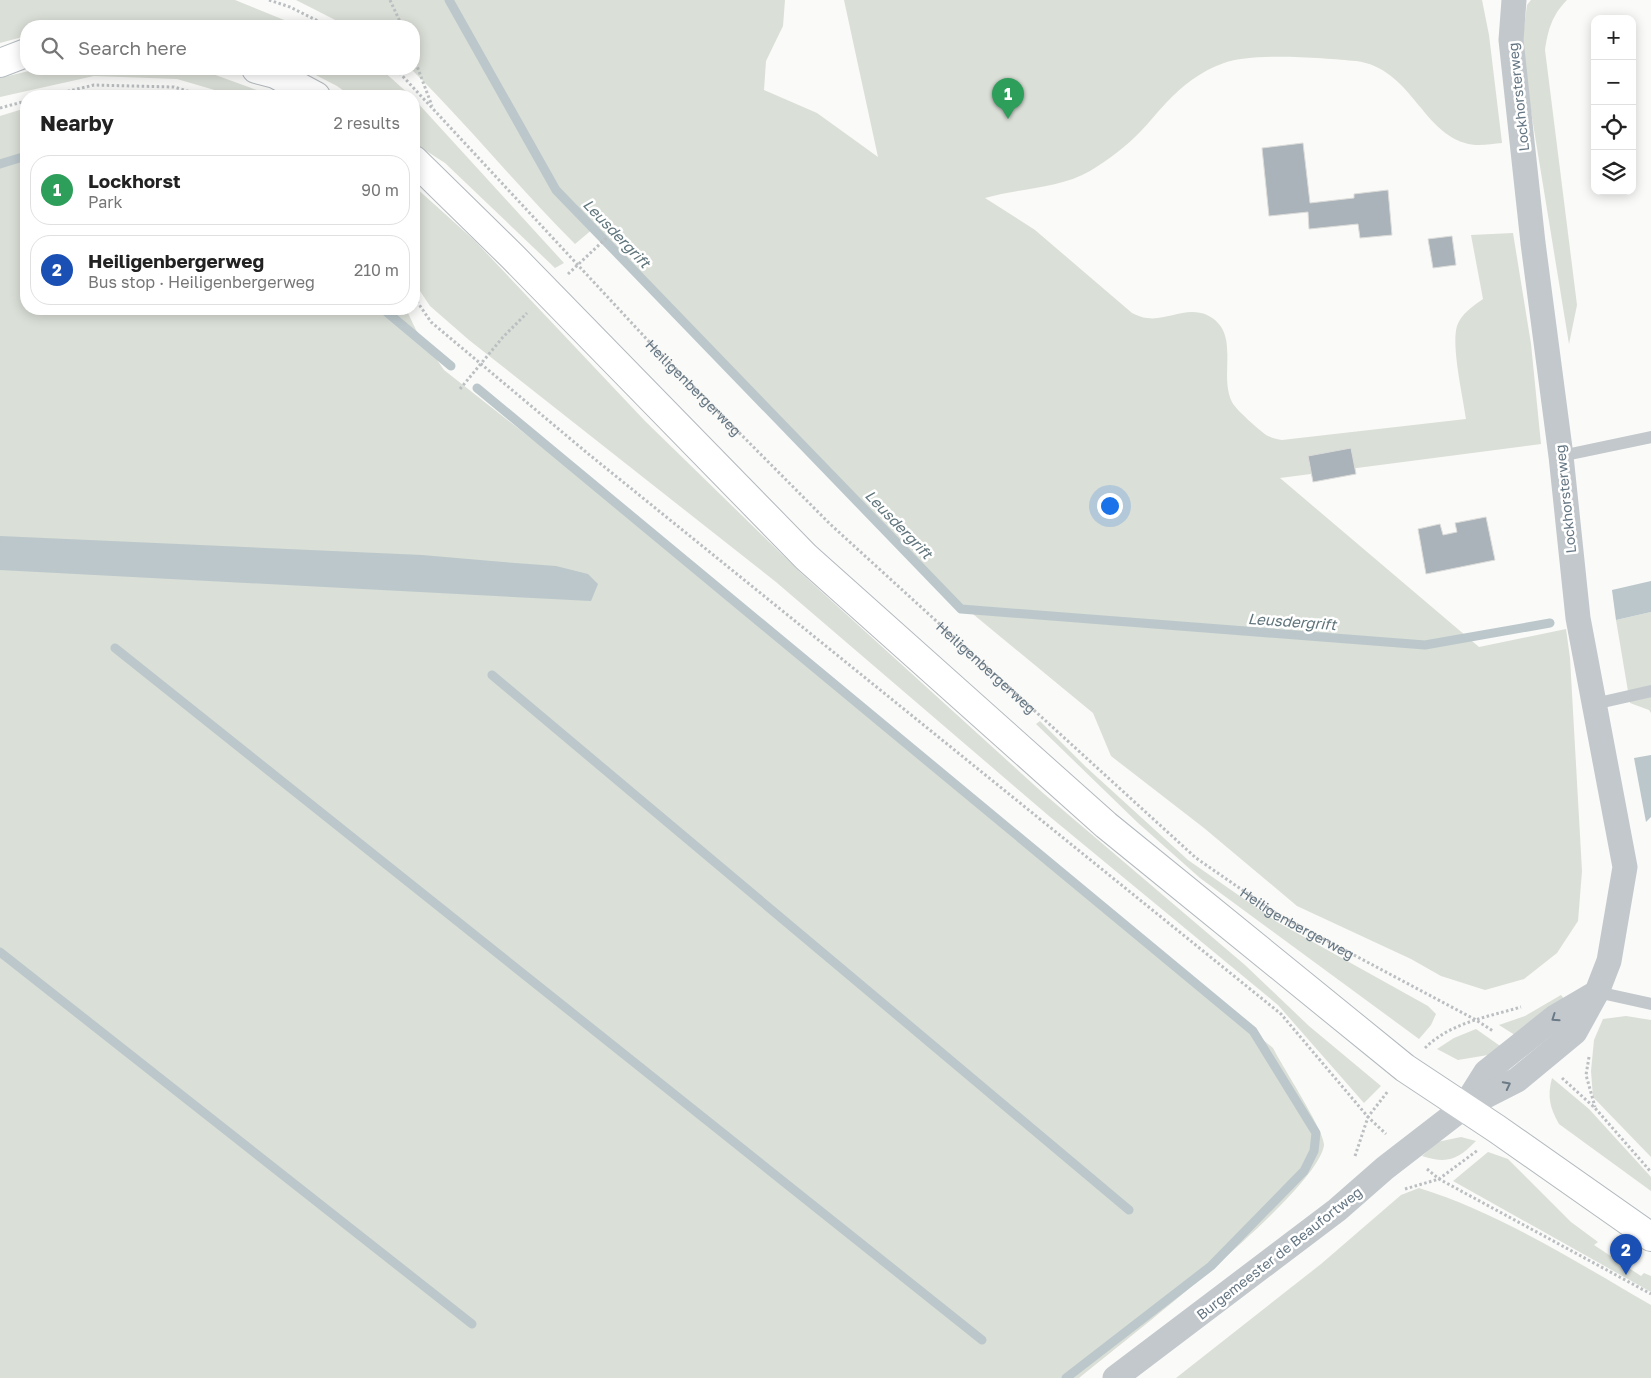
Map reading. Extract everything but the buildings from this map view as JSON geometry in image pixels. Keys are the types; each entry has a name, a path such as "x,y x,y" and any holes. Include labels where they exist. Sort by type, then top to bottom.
{"main road":[{"path":"0,63 20,55"},
{"path":"277,75 305,90"},
{"path":"420,166 548,292 806,557 1106,825 1405,1068 1651,1237"}],"street":[{"name":"Lockhorsterweg","path":"1464,1107 1543,1065 1575,1032 1597,992 1609,962 1625,867 1578,618 1561,456 1533,243 1512,40 1514,0"},
{"path":"1464,1107 1486,1072 1555,1017 1597,992"},
{"name":"Burgemeester de Beaufortweg","path":"1115,1378 1337,1210 1406,1151 1464,1107"}],"lane":[{"path":"1561,456 1651,437"},
{"path":"1594,704 1651,691"},
{"path":"1597,992 1651,1004"}],"path":[{"path":"269,0 290,7 316,20"},
{"path":"390,0 399,20"},
{"path":"420,74 434,110"},
{"name":"Heiligenbergerweg","path":"402,75 415,90"},
{"path":"73,90 94,85 174,87 184,90"},
{"name":"Heiligenbergerweg","path":"420,95 654,347 830,524 1196,858 1277,914 1476,1020 1518,1046"},
{"path":"0,108 20,103"},
{"path":"460,389 503,336 617,228"},
{"path":"420,306 431,322 586,452 1281,1014 1368,1117 1405,1068 1441,1033 1476,1020 1530,1005"},
{"path":"1543,1065 1595,1108 1651,1172"},
{"path":"1406,1151 1439,1178 1651,1294"}],"shaded area":[{"path":"0,0 235,0 284,20 20,20 20,38 0,43"},
{"path":"296,0 785,0 783,26 766,61 764,90 817,113 878,157 844,0 1482,0 1489,35 1502,143 1474,145 1450,136 1437,126 1390,75 1374,66 1356,61 1326,58 1252,58 1224,63 1193,79 1172,96 1130,142 1090,171 1052,185 985,198 1035,230 1132,313 1143,318 1162,318 1192,312 1207,315 1218,322 1224,332 1227,343 1228,391 1232,402 1254,426 1271,437 1282,440 1466,419 1456,358 1457,326 1461,318 1483,299 1471,235 1513,233 1531,344 1541,444 1280,478 1479,647 1566,629 1570,658 1582,871 1578,921 1557,953 1524,979 1485,990 1441,976 1411,959 1297,906 1204,828 1111,756 1093,713 962,605 594,228 575,244 417,75 420,75 420,20 335,20"},
{"path":"1531,0 1567,0 1558,11 1552,23 1545,50 1577,305 1569,344 1521,50 1527,5"},
{"path":"20,73 20,75 215,75 257,90 215,90 177,79 94,76 31,90 20,90 20,93 0,97 0,78"},
{"path":"316,75 388,75 404,90 343,90"},
{"path":"420,106 564,263 555,268 445,163 420,147"},
{"path":"20,110 20,315 409,315 416,330 444,370 739,602 1273,1048 1311,1113 1322,1138 1324,1145 1314,1167 1289,1196 1216,1266 1079,1378 0,1378 0,116"},
{"path":"420,191 475,241 645,421 802,574 1043,793 1245,965 1309,1026 1381,1086 1364,1103 1278,1005 1049,816 776,582 469,340 430,306 420,291"},
{"path":"0,536 422,555 556,566 588,574 598,584 591,601 0,570"},
{"path":"1651,581 1651,612 1616,620 1612,590"},
{"path":"1651,612 1651,713 1649,710 1630,703 1616,620"},
{"path":"1040,721 1086,767 1188,860 1277,922 1428,1006 1436,1014 1431,1025 1419,1039 1200,878 1137,822 1036,724"},
{"path":"1651,755 1651,817 1646,822 1634,758"},
{"path":"1561,995 1565,1000 1518,1037 1499,1025 1525,1016"},
{"path":"1626,1016 1651,1020 1651,1157 1593,1097 1591,1071 1594,1040 1603,1019"},
{"path":"1476,1029 1503,1048 1488,1055 1458,1060 1437,1049 1454,1038"},
{"path":"1552,1078 1589,1109 1651,1177 1651,1191 1559,1124 1550,1102"},
{"path":"1461,1137 1476,1141 1452,1159 1439,1160 1422,1156 1437,1142"},
{"path":"1488,1152 1508,1159 1571,1222 1598,1242 1594,1245 1641,1276 1644,1273 1651,1276 1651,1292 1453,1181"},
{"path":"1419,1188 1449,1198 1509,1225 1651,1305 1651,1378 1176,1378 1321,1264 1401,1195"}],"waterway":[{"name":"Leusdergrift","path":"449,0 556,190 961,609 1425,645 1550,623"},
{"path":"0,164 20,158"},
{"path":"390,315 451,366"},
{"path":"477,388 1253,1031 1316,1133 1314,1151 1304,1171 1211,1266 1066,1378"},
{"path":"115,648 982,1340"},
{"path":"492,675 1129,1210"},
{"path":"0,952 472,1324"}],"place":[{"name":"Lockhorst","path":"1008,119"},
{"name":"Heiligenbergerweg","path":"1626,1275"}]}
